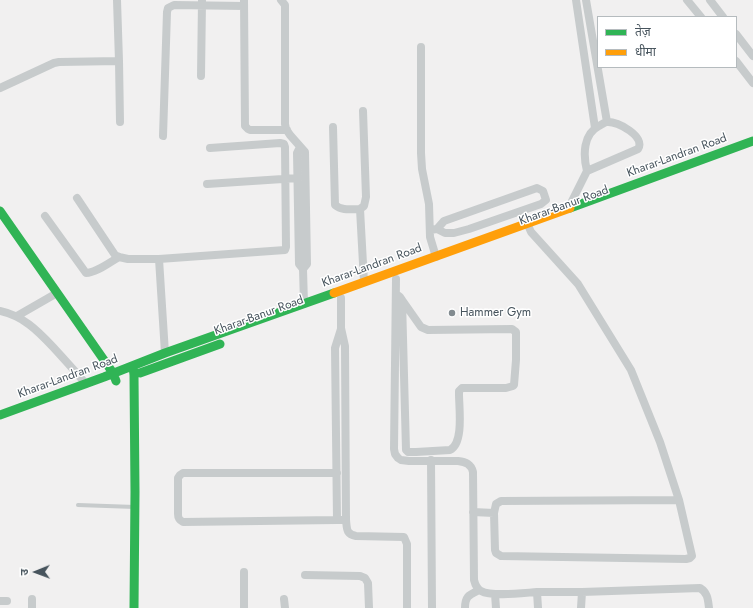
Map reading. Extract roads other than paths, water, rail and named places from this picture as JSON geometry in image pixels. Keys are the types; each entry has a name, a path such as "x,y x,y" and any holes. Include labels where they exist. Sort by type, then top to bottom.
{"main road":[{"name":"Kharar-Landran Road","path":"0,415 86,384 134,371 165,353 304,304 353,290 364,282 436,257 530,230 569,208 753,141"},
{"name":"Kharar-Banur Road","path":"561,221 753,149"},
{"path":"0,211 115,377 0,423"},
{"name":"Kharar-Banur Road","path":"257,330 341,298 353,290 396,279 509,239"},
{"name":"Kharar-Banur Road","path":"134,371 228,341"},
{"path":"134,371 134,608"}],"street":[{"path":"117,0 120,122"},
{"path":"281,0 285,5 285,124 290,135 305,152 303,249"},
{"path":"576,0 595,128"},
{"path":"586,0 597,64"},
{"path":"687,0 700,16"},
{"path":"710,0 722,16"},
{"path":"163,136 168,8 174,5 202,3 244,3 245,126 250,130 287,130"},
{"path":"201,76 202,3"},
{"path":"737,35 753,56"},
{"path":"421,47 422,169 433,230 432,246 436,257"},
{"path":"0,88 58,62 119,61"},
{"path":"737,62 753,83"},
{"path":"598,68 607,122"},
{"path":"333,127 335,205 343,209 360,209 364,206 366,197 363,111"},
{"path":"569,208 587,170 640,147 639,142 632,131 618,124 607,122 595,128 588,137 584,150 584,161 587,170"},
{"path":"210,148 284,144 285,250"},
{"path":"300,147 297,153 298,178 303,249 307,264 303,269 304,304"},
{"path":"207,184 298,178"},
{"path":"537,188 543,191 545,196 546,200 541,204 469,229 454,233 433,230 444,221 537,188"},
{"path":"77,198 115,255 119,257 134,260 160,260 303,249"},
{"path":"360,209 364,282"},
{"path":"45,216 86,273 91,273 119,257"},
{"path":"530,230 578,284 631,370 660,442 679,500 692,556 686,559 501,556 496,553 494,513 496,504 501,501 679,500"},
{"path":"160,260 165,353"},
{"path":"396,279 399,297 405,449 408,452 450,450 456,445 459,435 460,389 506,388 514,385 516,332 512,329 428,330 421,327 399,297"},
{"path":"17,316 57,292"},
{"path":"399,297 395,454 398,458 409,461 458,460 466,462 472,467 474,472 474,580 479,590 495,594 700,588 706,594 709,608"},
{"path":"341,298 341,328 345,346 346,520 348,530 351,535 356,536 404,537 406,539 407,608"},
{"path":"0,311 17,316 32,326 66,360 86,384"},
{"path":"337,520 335,348 341,328"},
{"path":"431,460 432,608"},
{"path":"337,473 183,473 180,474 178,478 178,518 183,522 346,520"},
{"path":"474,512 494,513"},
{"path":"244,572 244,608"},
{"path":"305,575 360,576 365,578 368,583 369,608"},
{"path":"465,608 465,600 467,597 479,590"},
{"path":"537,592 538,608"},
{"path":"581,608 582,592"},
{"path":"495,594 496,608"},
{"path":"32,599 32,608"},
{"path":"284,599 285,608"}],"lane":[{"path":"78,505 135,507"}],"place":[{"name":"Hammer Gym","path":"452,313"}]}
